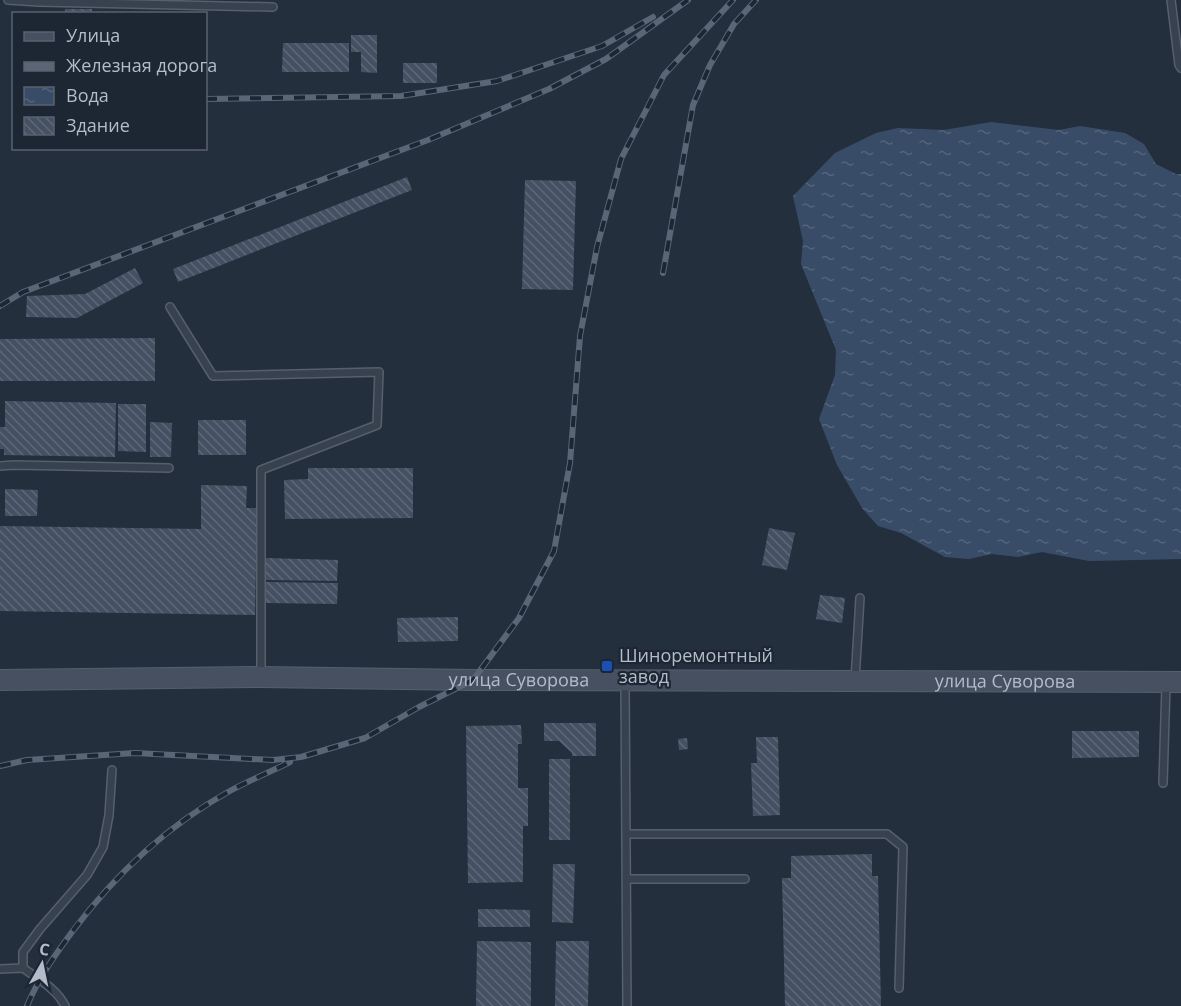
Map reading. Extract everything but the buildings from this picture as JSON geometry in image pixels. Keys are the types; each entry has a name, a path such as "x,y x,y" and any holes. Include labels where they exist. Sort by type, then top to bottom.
{"main road":[{"name":"улица Суворова","path":"0,680 261,677 1174,682"}],"lane":[{"path":"8,0 273,7"},
{"path":"1171,0 1181,68"},
{"path":"170,307 213,376 379,372 377,425 261,470 261,677"},
{"path":"0,466 169,468"},
{"path":"855,680 860,598"},
{"path":"624,680 627,1006"},
{"path":"1163,783 1174,682"},
{"path":"23,968 23,952 87,875 103,847 109,815 112,770"},
{"path":"626,834 887,834 903,847 899,988"},
{"path":"626,879 745,879"},
{"path":"0,969 23,968 61,997 65,1006"}],"water":[{"path":"991,122 1059,130 1080,126 1125,133 1144,144 1156,164 1176,174 1181,174 1181,559 1089,561 1042,552 1018,557 992,554 969,559 945,557 901,533 878,526 862,508 837,465 819,419 835,375 836,350 801,264 803,241 793,196 835,153 876,133 898,128 944,130"}],"railway":[{"path":"0,306 23,292 428,140 549,89 606,59 688,0"},
{"path":"0,766 27,760 135,753 273,760 301,757 365,738 473,680 519,618 554,551 570,463 580,336 597,247 621,159 664,75 733,0"},
{"path":"663,273 693,105 710,65 734,24 756,0"},
{"path":"207,99 401,96 497,81 602,46 653,17"},
{"path":"27,1006 53,958 88,911 143,854 163,836 206,805 290,762"}],"place":[{"name":"Шиноремонтный завод","path":"607,666"}]}
